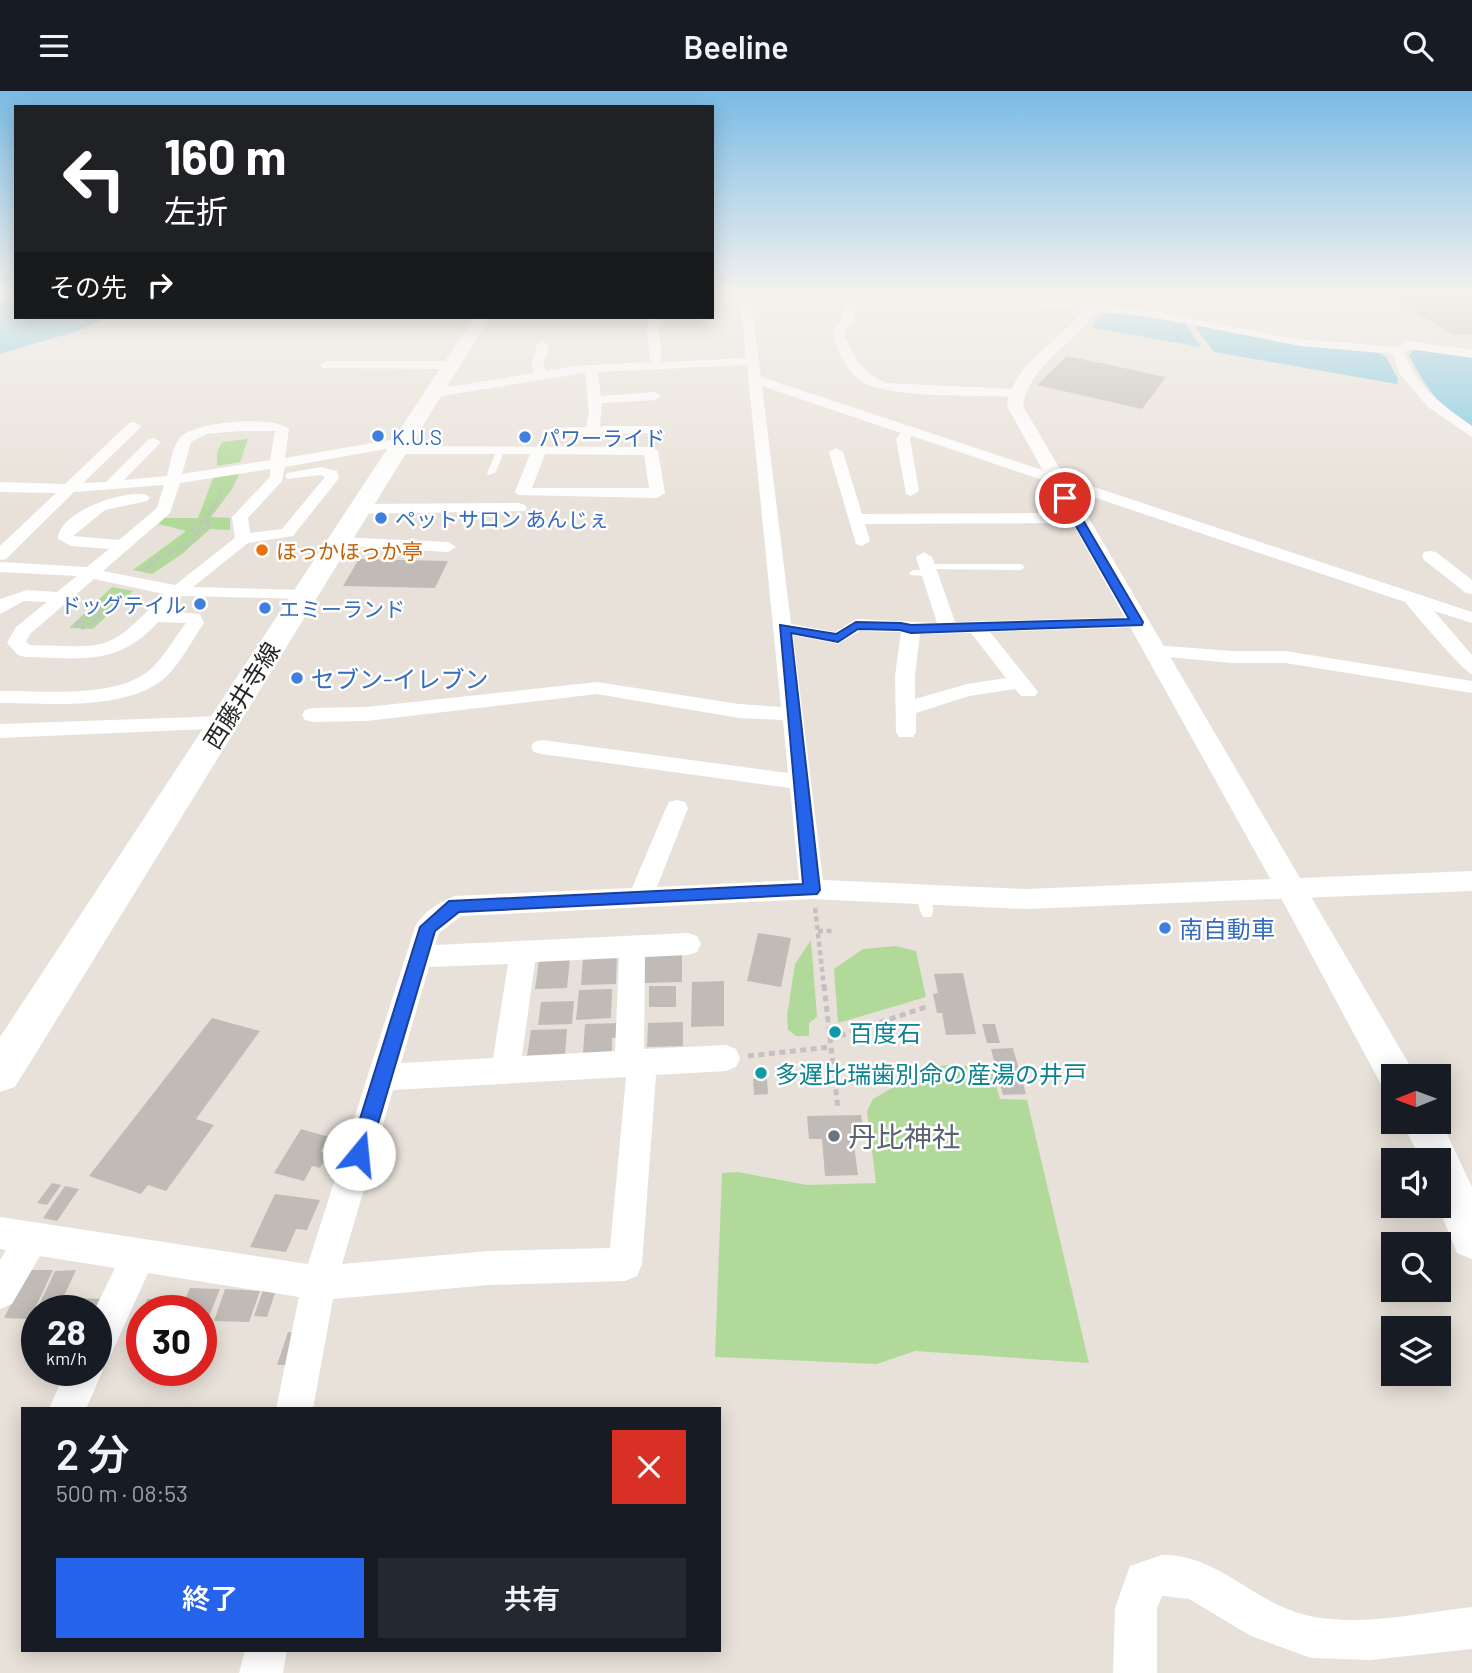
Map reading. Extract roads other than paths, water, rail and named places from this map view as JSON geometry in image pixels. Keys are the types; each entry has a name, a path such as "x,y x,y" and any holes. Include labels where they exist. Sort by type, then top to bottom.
{"main road":[{"name":"西藤井寺線","path":"0,1073 11,1035 223,723 451,366"}],"street":[{"path":"334,366 375,370 439,366"},
{"path":"538,366 541,375"},
{"path":"435,393 541,375 643,366"},
{"path":"670,366 755,371 908,432 1472,618"},
{"path":"754,366 812,890"},
{"path":"855,366 863,377 884,387 1015,393"},
{"path":"1037,366 1023,379 1015,393 1015,406 1019,415 1292,889 1388,1064"},
{"path":"1403,366 1405,373 1433,404 1472,433"},
{"path":"591,369 596,412 592,431"},
{"path":"595,400 654,396"},
{"path":"0,555 134,426"},
{"path":"243,539 240,517 278,470 278,446 282,429 279,427 203,431 185,440 164,510 23,631 16,643 25,651 96,651 114,648 127,642 178,591 229,554 243,539 287,533 332,478 332,474 321,471 278,470"},
{"path":"552,432 654,429"},
{"path":"908,432 903,439 911,491"},
{"path":"111,485 154,442"},
{"path":"121,545 71,541 66,539 65,535 100,505 170,487 278,470 399,446 651,451 657,493 523,492 540,450"},
{"path":"836,452 862,541"},
{"path":"0,501 8,488 111,485 170,487"},
{"path":"359,509 519,508"},
{"path":"857,519 1077,518"},
{"path":"338,542 448,547"},
{"path":"1430,556 1472,589"},
{"path":"0,567 42,567 89,573 178,591 305,594"},
{"path":"923,567 947,628"},
{"path":"0,609 8,601 28,594 60,598"},
{"path":"1412,598 1472,668"},
{"path":"0,697 107,694 130,690 148,681 160,671 195,623 194,618 189,617 154,616"},
{"path":"784,628 838,638 856,625 901,626 911,629 1137,622"},
{"path":"905,709 967,689 1024,687 976,627"},
{"path":"906,732 905,676 911,629"},
{"path":"1154,651 1232,657 1285,657 1472,687"},
{"path":"312,715 367,714 597,688 739,711 794,714"},
{"path":"0,731 223,723"},
{"path":"542,747 801,782"},
{"path":"640,898 677,808"},
{"path":"293,1407 319,1283 428,927 455,906 812,890 926,904 1472,881"},
{"path":"419,957 688,944"},
{"path":"0,1291 16,1235 319,1283 489,1268 625,1264 635,1063 632,948"},
{"path":"506,1070 523,953"},
{"path":"382,1077 726,1058"},
{"path":"1427,1134 1436,1149 1472,1238"},
{"path":"112,1312 139,1255"},
{"path":"68,1407 78,1386"},
{"path":"1135,1673 1136,1608 1145,1581 1162,1573 1192,1577 1264,1620 1310,1637 1365,1639 1472,1628"},
{"path":"261,1673 266,1652"}],"lane":[{"path":"491,473 501,450"},
{"path":"923,567 1021,567"}],"water":[{"path":"1293,366 1391,366 1398,379 1397,384"},
{"path":"1415,366 1472,366 1472,428 1443,405"}],"place":[{"name":"K.U.S","path":"378,436"},
{"name":"パワーライド","path":"525,437"},
{"name":"ペットサロン あんじぇ","path":"381,518"},
{"name":"ほっかほっか亭","path":"262,550"},
{"name":"ドッグテイル","path":"200,604"},
{"name":"エミーランド","path":"265,608"},
{"name":"セブン-イレブン","path":"297,678"},
{"name":"南自動車","path":"1165,928"},
{"name":"百度石","path":"835,1032"},
{"name":"多遅比瑞歯別命の産湯の井戸","path":"761,1073"},
{"name":"丹比神社","path":"834,1136"}]}
